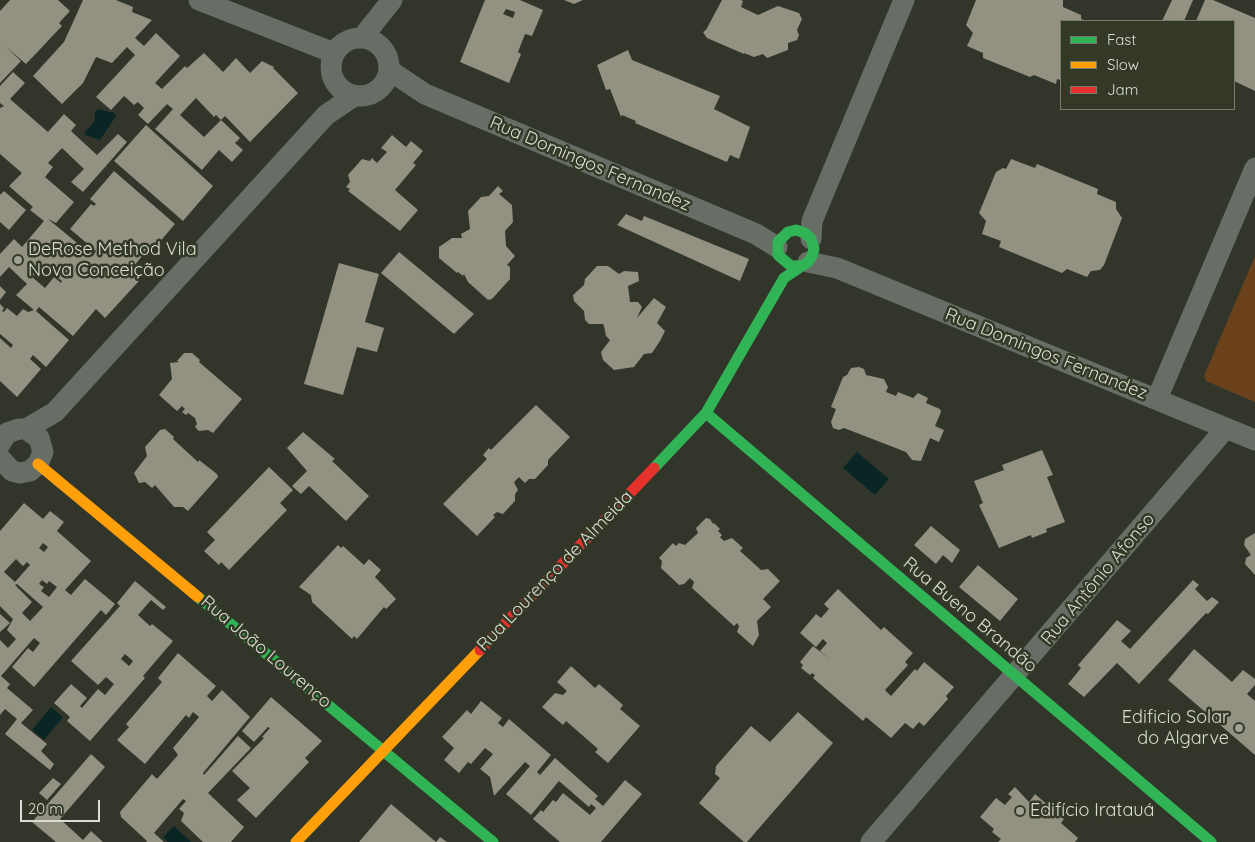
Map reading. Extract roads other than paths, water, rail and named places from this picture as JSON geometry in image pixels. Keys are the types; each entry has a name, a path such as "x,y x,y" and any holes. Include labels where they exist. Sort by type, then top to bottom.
{"street":[{"path":"200,0 334,53"},
{"name":"Rua Lourenço de Almeida","path":"296,842 706,414 797,249 904,0"},
{"path":"362,38 390,3"},
{"path":"384,48 390,3"},
{"path":"362,38 373,41 384,48 388,56 386,78 370,95 346,91 331,71 334,53 347,40 362,38"},
{"name":"Rua Domingos Fernandez","path":"386,78 756,234 797,249 836,268 1255,440"},
{"path":"0,479 34,461 55,412 346,91"},
{"path":"1157,399 1255,168"},
{"path":"8,433 55,412"},
{"name":"Rua Bueno Brandão","path":"706,414 1211,842"},
{"name":"Rua Antônio Afonso","path":"871,842 1226,428"},
{"path":"8,433 39,438 34,461"},
{"path":"0,459 12,471 34,461"},
{"name":"Rua João Lourenço","path":"34,461 384,750 492,842"}],"water":[{"path":"98,109 115,113 116,116 100,140 85,135 85,132 95,121 95,112"},
{"path":"857,452 889,479 875,495 843,468"},
{"path":"51,707 63,717 44,740 32,730"},
{"path":"174,826 191,842 168,842 163,837"}],"place":[{"name":"DeRose Method Vila Nova Conceição","path":"18,260"},
{"name":"Edificio Solar do Algarve","path":"1239,728"},
{"name":"Edifício Iratauá","path":"1020,811"}]}
